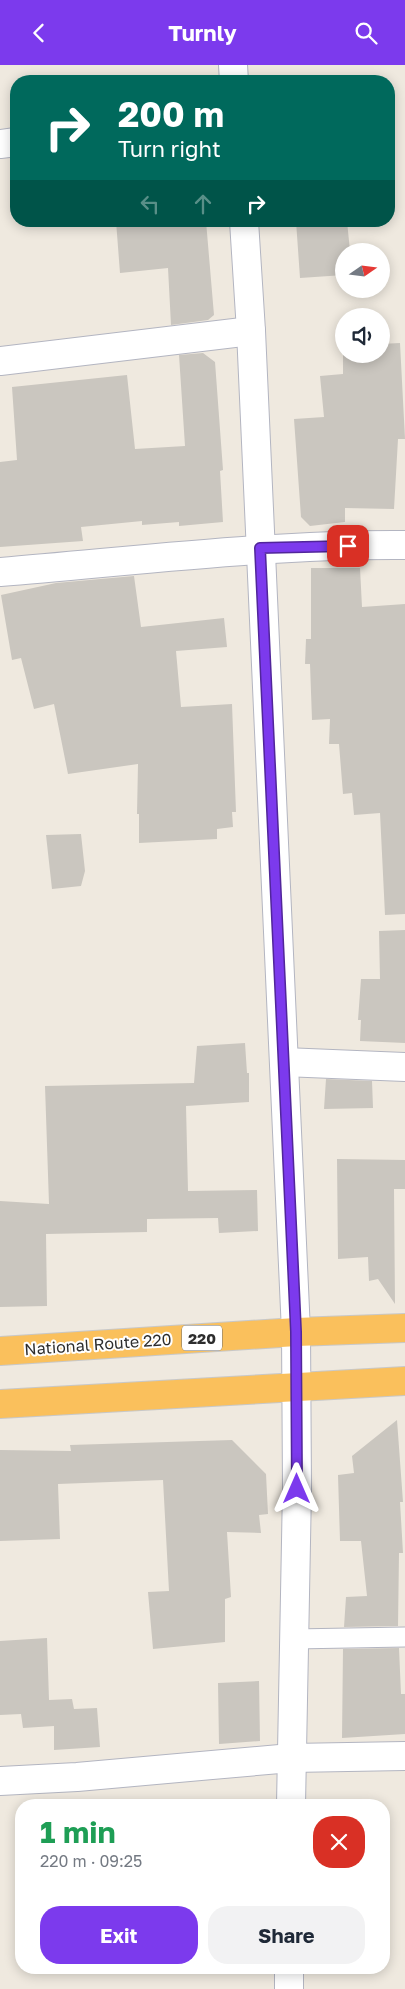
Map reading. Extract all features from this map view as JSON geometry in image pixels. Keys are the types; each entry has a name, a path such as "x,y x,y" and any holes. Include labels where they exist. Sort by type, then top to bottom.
{"highway":[{"name":"National Route 220","path":"0,1351 296,1332 405,1328"},
{"path":"0,1404 405,1381"}],"street":[{"path":"244,227 251,331 296,1332 291,1799"},
{"path":"0,361 251,331"},
{"path":"0,573 204,555 260,548 405,545"},
{"path":"284,1062 405,1067"},
{"path":"0,1781 77,1777 291,1758 405,1756"},
{"path":"288,1989 289,1974"}],"lane":[{"path":"294,1639 405,1637"}],"building":[{"path":"116,227 207,227 214,315 208,320 171,325 168,268 120,273"},
{"path":"296,227 348,227 349,243 335,243 335,276 300,278"},
{"path":"400,343 405,439 398,439 394,509 345,508 345,522 310,526 301,517 294,419 324,417 320,376 343,374 343,363 390,363 390,344"},
{"path":"203,353 215,362 223,470 220,471 223,522 179,526 179,522 142,525 142,521 81,527 83,541 0,547 0,462 17,460 12,387 127,375 135,449 185,446 179,355"},
{"path":"311,568 360,568 362,607 405,604 405,914 385,915 380,813 354,815 352,793 343,794 339,744 329,744 330,719 312,720 310,664 305,664 306,639 311,639"},
{"path":"134,576 141,627 224,618 227,647 176,651 181,707 232,704 236,812 232,812 233,827 217,829 217,839 139,843 139,814 137,814 138,764 68,774 54,704 34,709 21,658 12,660 1,595 56,583"},
{"path":"81,834 85,871 81,886 52,889 46,835"},
{"path":"405,930 405,1043 360,1041 361,1020 358,1020 361,979 380,979 379,931"},
{"path":"245,1043 247,1073 249,1073 249,1102 186,1106 188,1191 257,1190 258,1231 219,1233 218,1218 147,1219 147,1232 46,1234 47,1306 0,1307 0,1201 49,1204 45,1086 194,1083 197,1046"},
{"path":"326,1079 372,1081 373,1108 324,1109"},
{"path":"337,1159 405,1160 405,1189 394,1189 395,1304 378,1279 369,1281 368,1257 338,1259"},
{"path":"397,1420 403,1502 400,1502 403,1553 399,1553 398,1626 344,1627 346,1597 367,1596 361,1541 340,1541 338,1475 354,1473 352,1456"},
{"path":"232,1440 266,1474 268,1514 259,1515 261,1533 227,1532 231,1597 225,1599 225,1642 153,1649 148,1592 169,1591 163,1480 58,1484 60,1539 0,1541 0,1450 71,1451 70,1445"},
{"path":"47,1638 49,1700 72,1699 74,1709 97,1708 100,1747 54,1750 54,1726 23,1728 21,1714 0,1715 0,1641"},
{"path":"399,1648 401,1694 405,1694 405,1734 342,1738 343,1649"},
{"path":"259,1681 260,1741 219,1744 218,1683"}],"route":[{"path":"297,1489 296,1332 260,548 348,546"}]}
